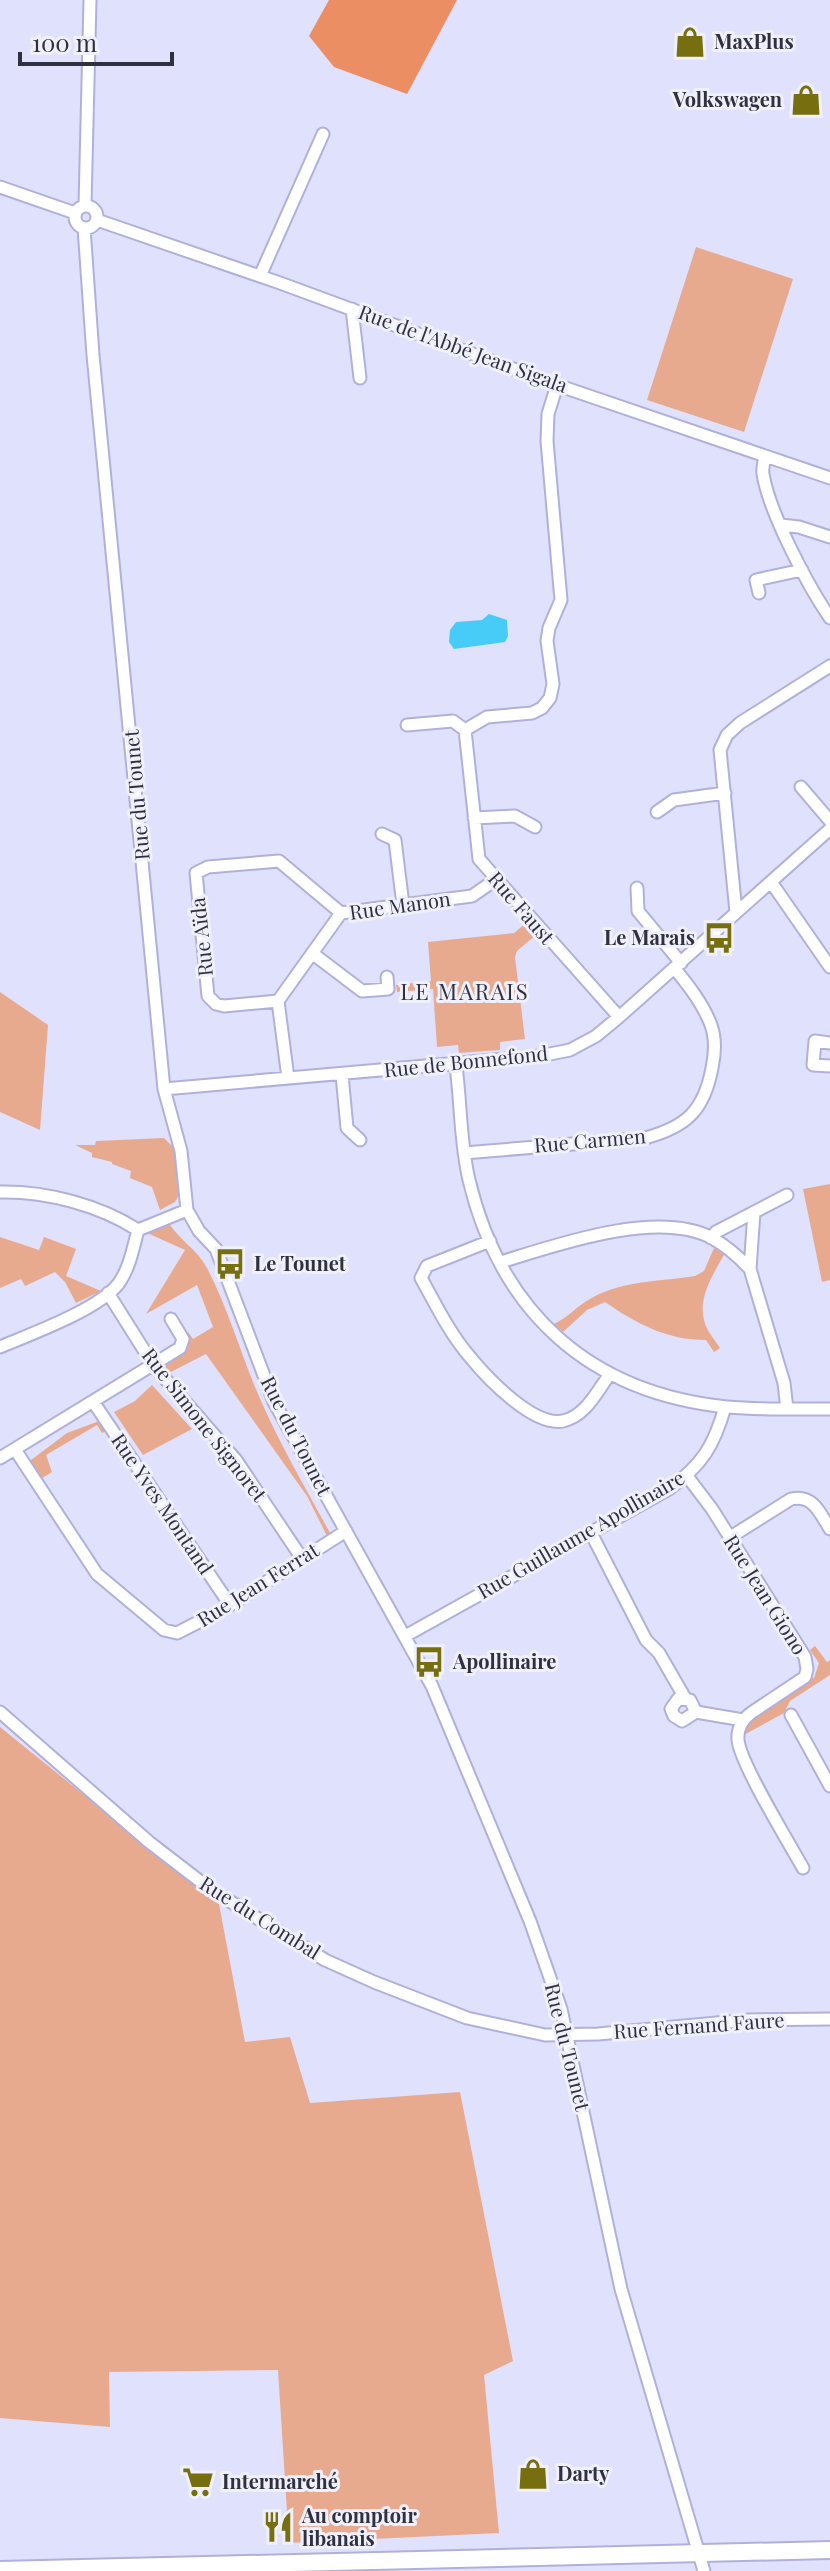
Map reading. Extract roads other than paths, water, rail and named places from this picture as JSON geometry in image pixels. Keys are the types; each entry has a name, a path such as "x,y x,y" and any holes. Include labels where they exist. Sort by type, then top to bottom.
{"main road":[{"path":"0,2570 830,2550"}],"street":[{"path":"0,187 80,209 96,211 97,220 94,225 84,228 77,224 80,209 90,0"},
{"path":"260,276 323,134"},
{"name":"Rue de l'Abbé Jean Sigala","path":"97,220 557,385 830,478"},
{"name":"Rue du Tounet","path":"84,228 93,355 164,1089 181,1151 187,1210 199,1231 216,1249 274,1402 407,1635 454,1736 530,1921 567,2034 621,2289 704,2571"},
{"path":"352,309 360,378"},
{"path":"407,725 453,721 465,730 475,721 487,717 532,713 542,708 550,698 553,684 547,641 561,600 547,441 548,414 557,385"},
{"path":"765,456 762,472 781,525 830,618"},
{"path":"781,525 830,537"},
{"path":"759,593 756,580 802,570"},
{"path":"736,912 720,750 727,735 740,723 830,666"},
{"name":"Rue Faust","path":"465,730 479,859 619,1017"},
{"path":"801,787 830,821"},
{"path":"657,812 674,800 725,793"},
{"path":"474,818 515,816 535,827"},
{"name":"Rue de Bonnefond","path":"164,1089 456,1066 570,1050 596,1036 619,1017 830,829"},
{"path":"382,834 395,840 403,905"},
{"name":"Rue Aïda","path":"278,1001 224,1006 216,1004 208,996 196,873 208,867 279,861 341,913"},
{"name":"Rue Manon","path":"278,1001 341,913 472,896 495,880"},
{"path":"771,882 830,967"},
{"name":"Rue Carmen","path":"464,1153 645,1138 670,1131 687,1120 703,1101 715,1052 712,1028 678,966 638,911 637,888"},
{"path":"312,953 362,991 388,989 387,977"},
{"path":"278,1001 288,1078"},
{"path":"830,1043 815,1041 813,1065 830,1066"},
{"path":"456,1066 464,1153 470,1183 490,1241 513,1285 548,1332 585,1360 610,1374 677,1398 725,1407 830,1409"},
{"path":"342,1075 347,1128 360,1140"},
{"path":"0,1192 59,1198 138,1230"},
{"path":"711,1238 716,1232 787,1195"},
{"path":"138,1230 187,1210"},
{"path":"754,1212 750,1269 784,1383 787,1409"},
{"path":"501,1262 609,1232 673,1229 711,1238 750,1269"},
{"path":"0,1347 78,1312 108,1293 118,1284 130,1261 138,1230"},
{"path":"490,1241 427,1266 421,1278 444,1321 470,1357 524,1407 547,1422 564,1421 578,1415 610,1374"},
{"name":"Rue Simone Signoret","path":"108,1293 154,1366 236,1460 301,1557"},
{"path":"0,1458 154,1366 184,1344 171,1319"},
{"name":"Rue Yves Montand","path":"94,1403 230,1605"},
{"name":"Rue Guillaume Apollinaire","path":"407,1635 669,1489 687,1476 716,1439 725,1407"},
{"name":"Rue Jean Ferrat","path":"16,1451 97,1574 164,1630 177,1633 230,1605 346,1531"},
{"name":"Rue Jean Giono","path":"687,1476 800,1647 807,1669 800,1682 743,1720"},
{"path":"729,1538 791,1499 801,1497 817,1507 830,1529"},
{"path":"591,1533 646,1640 659,1653 696,1712"},
{"path":"685,1698 673,1704 674,1716 682,1721 696,1712 743,1720 738,1732 742,1755 803,1868"},
{"name":"Rue du Combal","path":"0,1712 149,1842 210,1889 325,1960 467,2018 542,2034 567,2034"},
{"path":"791,1715 830,1786"},
{"name":"Rue Fernand Faure","path":"567,2034 749,2020 830,2019"}],"water":[{"path":"489,614 507,620 508,636 505,642 454,649 449,642 450,630 456,622 482,620"}],"place":[{"name":"MaxPlus","path":"690,42"},
{"name":"Volkswagen","path":"806,100"},
{"name":"Le Marais","path":"719,938"},
{"name":"Le Tounet","path":"230,1264"},
{"name":"Apollinaire","path":"429,1662"},
{"name":"Darty","path":"533,2474"},
{"name":"Intermarché","path":"198,2482"},
{"name":"Au comptoir libanais","path":"278,2527"}],"district":[{"name":"LE MARAIS","path":"465,992"}]}
